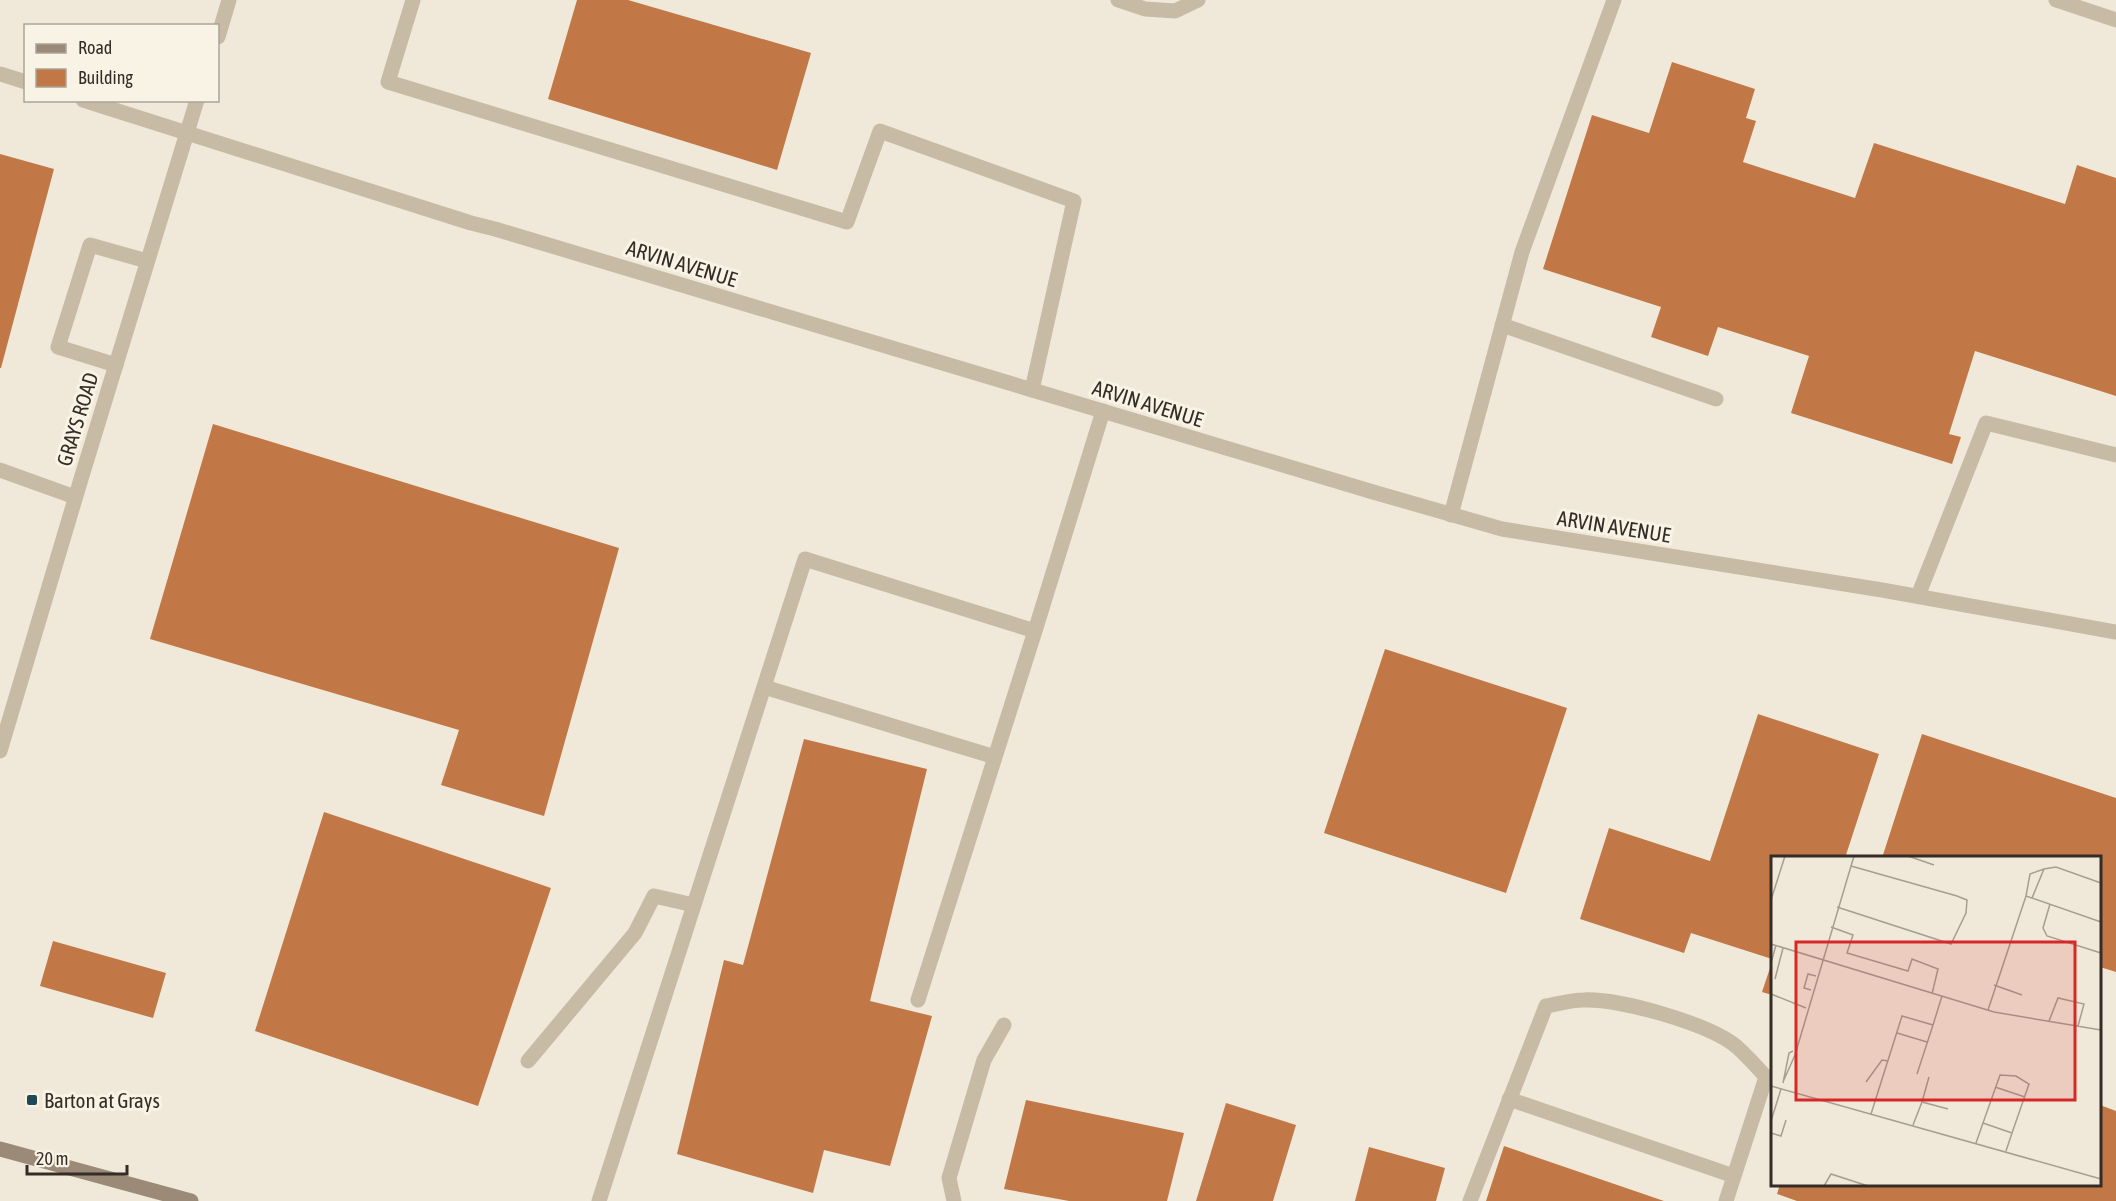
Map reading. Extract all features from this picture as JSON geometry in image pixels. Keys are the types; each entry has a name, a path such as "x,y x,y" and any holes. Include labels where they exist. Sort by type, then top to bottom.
{"main road":[{"path":"0,1149 191,1201"}],"street":[{"path":"219,34 229,0"},
{"path":"414,0 388,82 847,222 880,131 1074,201 1032,390"},
{"path":"1118,0 1145,9 1175,11 1198,0"},
{"path":"1451,515 1522,252 1614,0"},
{"path":"2056,0 2116,20"},
{"path":"0,74 24,81"},
{"name":"ARVIN AVENUE","path":"89,102 471,223 1502,529 1918,596 2116,632"},
{"name":"GRAYS ROAD","path":"0,751 196,102"},
{"path":"116,364 58,347 90,245 147,261"},
{"path":"1502,325 1716,399"},
{"path":"918,1000 1103,411"},
{"path":"1918,596 1986,423 2116,455"},
{"path":"0,470 75,497"},
{"path":"599,1201 805,559 1035,631"},
{"path":"764,687 995,757"},
{"path":"528,1061 635,933 654,896 694,905"},
{"path":"1470,1201 1546,1006 1583,1000 1625,1004 1669,1016 1707,1031 1736,1046 1766,1077 1726,1201"},
{"path":"954,1201 949,1178 984,1060 1004,1025"},
{"path":"1509,1099 1734,1176"}],"building":[{"path":"577,0 628,0 811,53 777,170 548,99"},
{"path":"1672,62 1755,89 1746,118 1756,121 1743,162 1855,198 1874,143 2065,204 2077,165 2116,178 2116,396 1975,351 1949,434 1961,437 1952,464 1791,413 1809,356 1718,327 1708,356 1651,337 1661,307 1543,269 1592,115 1649,133"},
{"path":"0,154 54,169 1,368 0,368"},
{"path":"213,424 619,548 544,816 441,785 459,730 150,639"},
{"path":"1385,649 1567,708 1506,893 1324,833"},
{"path":"1758,714 1879,754 1846,856 1771,856 1771,959 1691,933 1684,953 1580,919 1609,828 1710,861"},
{"path":"1922,734 2116,798 2116,972 2101,967 2101,856 1883,856"},
{"path":"804,739 927,769 870,1001 932,1016 890,1166 824,1150 813,1193 677,1154 724,960 743,965"},
{"path":"324,812 551,888 478,1106 255,1031"},
{"path":"53,941 166,973 153,1018 40,986"},
{"path":"1771,965 1771,995 1762,992"},
{"path":"1026,1100 1184,1133 1167,1201 1069,1201 1004,1189"},
{"path":"1226,1103 1296,1125 1273,1201 1196,1201"},
{"path":"2101,1105 2116,1111 2116,1201 1797,1201 1777,1194 1779,1186 2101,1186"},
{"path":"1504,1146 1664,1201 1486,1201"},
{"path":"1369,1147 1445,1168 1436,1201 1355,1201"}],"place":[{"name":"Barton at Grays","path":"32,1100"}]}
